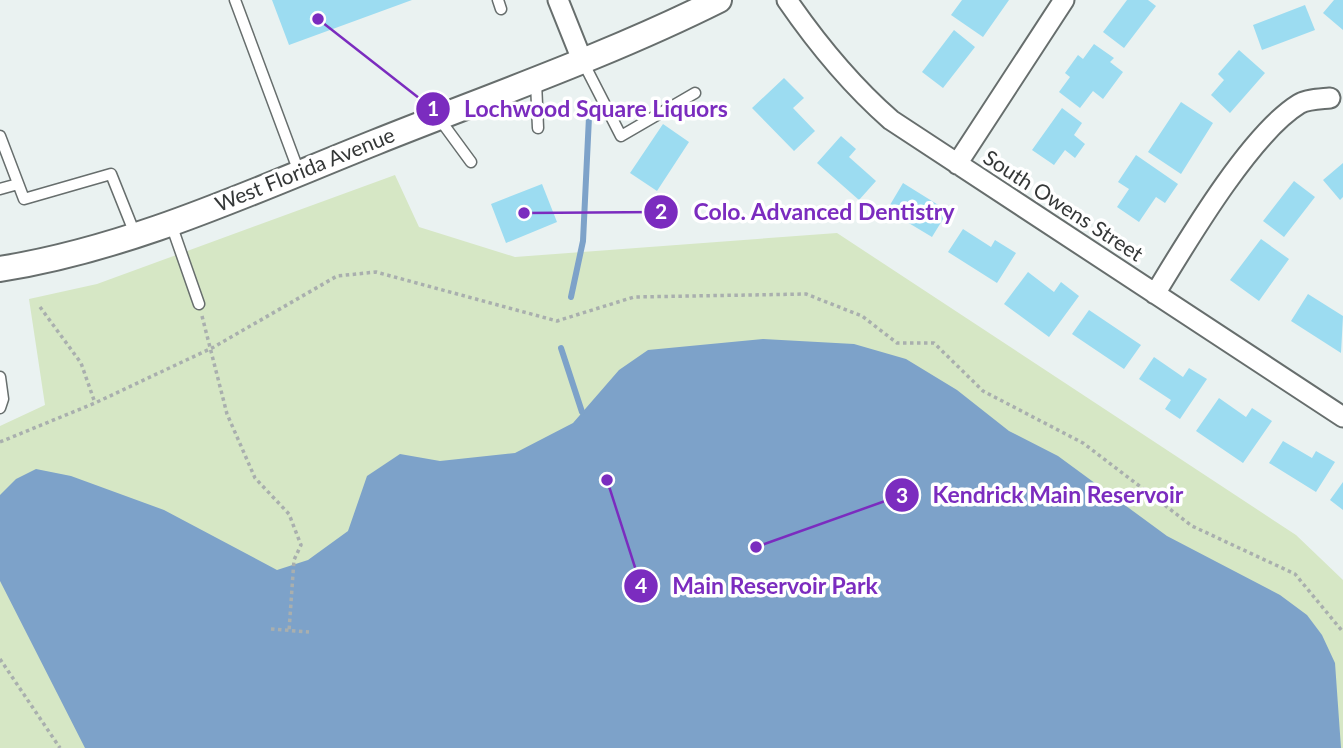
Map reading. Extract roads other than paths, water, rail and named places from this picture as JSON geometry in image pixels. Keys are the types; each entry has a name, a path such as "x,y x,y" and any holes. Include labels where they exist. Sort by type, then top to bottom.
{"street":[{"path":"558,0 582,60"},
{"name":"West Florida Avenue","path":"0,269 71,255 171,223 630,42 719,0"},
{"name":"South Owens Street","path":"788,0 821,49 854,87 891,120 1343,417"},
{"path":"957,164 1064,0"},
{"path":"1155,294 1235,173 1279,118 1302,102 1331,98"}],"lane":[{"path":"235,0 299,172"},
{"path":"582,60 621,136 695,93"},
{"path":"536,78 538,128"},
{"path":"438,117 471,162"},
{"path":"0,136 24,199 111,174 136,236"},
{"path":"0,189 18,184"},
{"path":"171,223 199,304"},
{"path":"0,408 4,400 1,382"}],"water":[{"path":"763,339 854,344 906,359 957,390 1009,431 1058,456 1167,536 1280,595 1307,615 1322,635 1335,663 1341,748 85,748 0,581 0,495 16,479 36,469 71,476 164,510 277,570 308,560 348,531 367,476 400,454 440,461 515,453 573,423 619,370 648,350"}],"waterway":[{"path":"571,297 583,241 589,117"},
{"path":"561,348 582,412"}],"place":[{"name":"Lochwood Square Liquors","path":"318,19"},
{"name":"Colo. Advanced Dentistry","path":"524,213"},
{"name":"Main Reservoir Park","path":"607,480"},
{"name":"Kendrick Main Reservoir","path":"756,547"}]}
